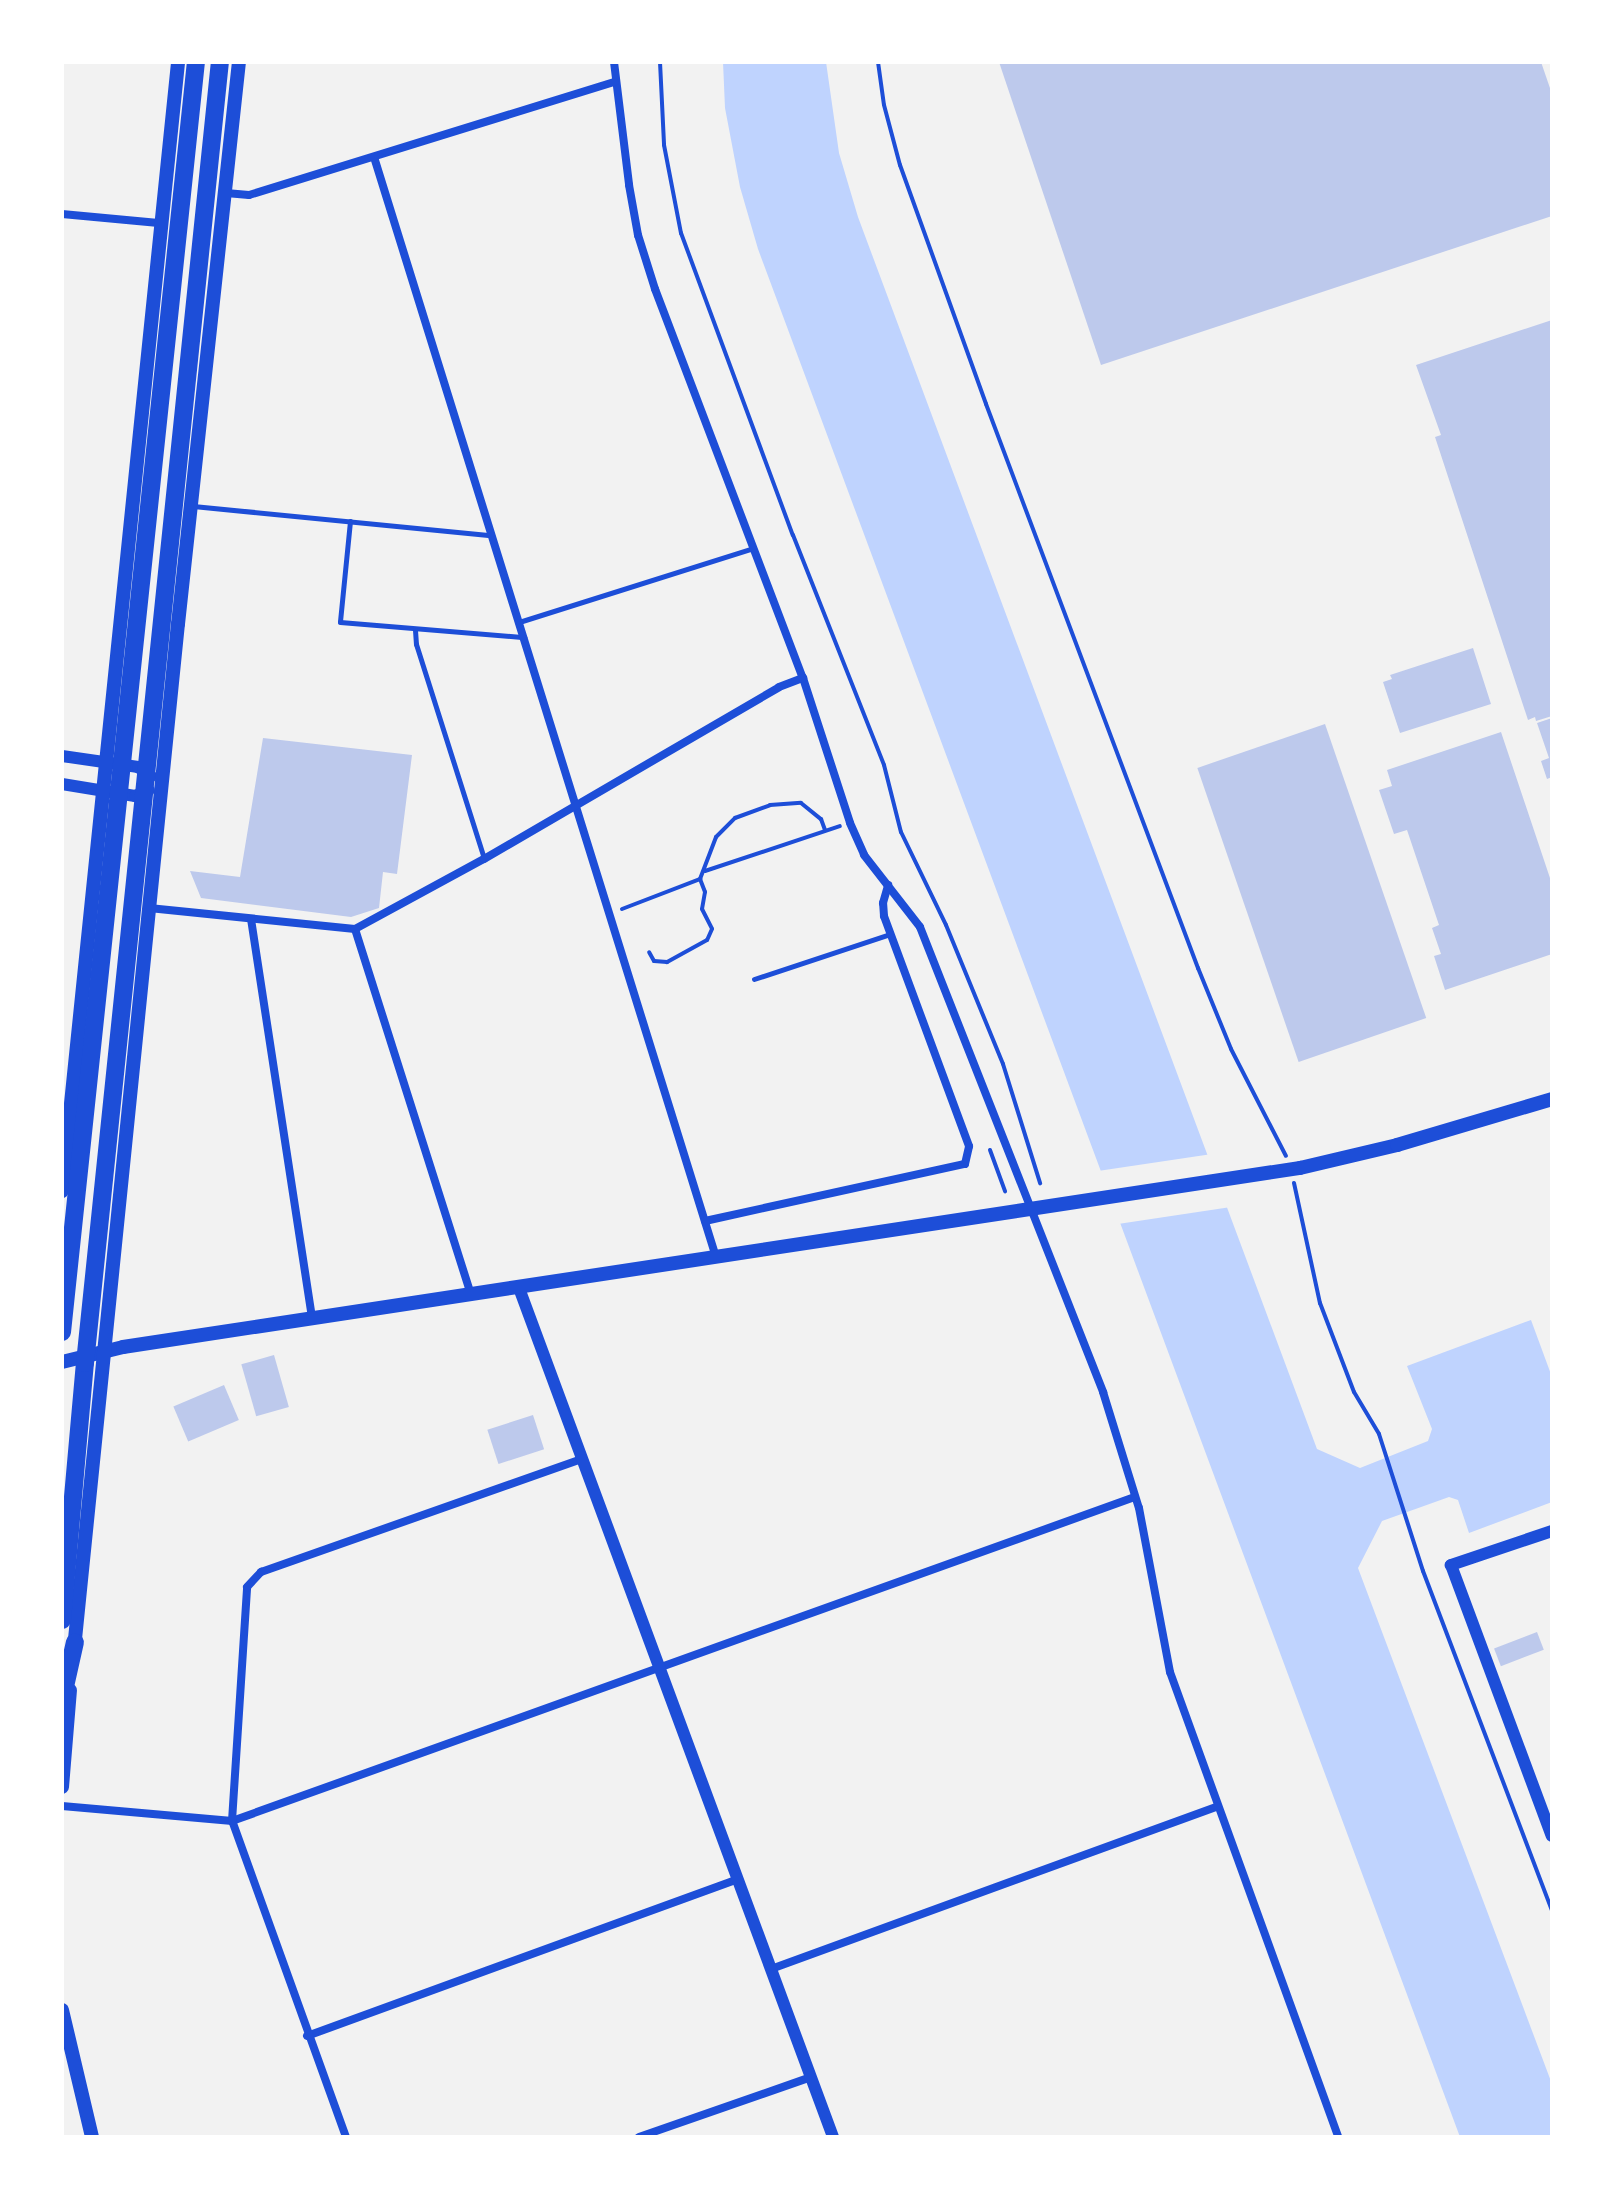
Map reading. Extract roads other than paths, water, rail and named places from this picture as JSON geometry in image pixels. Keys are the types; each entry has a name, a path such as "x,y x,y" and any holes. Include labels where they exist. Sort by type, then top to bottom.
{"highway":[{"path":"62,1332 196,62"},
{"path":"62,1620 90,1316 220,62"},
{"path":"62,1700 75,1642"}],"main road":[{"path":"62,1191 159,223 178,62"},
{"path":"62,1787 102,1350 239,62"},
{"path":"62,1362 102,1350 1291,1169 1397,1145 1552,1099"},
{"path":"62,2010 92,2137"}],"street":[{"path":"614,62 620,132 638,235 751,549 803,678 850,823 864,855 920,927 1103,1392 1135,1497 1170,1672 1338,2137"},
{"path":"226,193 249,195 615,82"},
{"path":"374,157 716,1258"},
{"path":"62,214 159,223"},
{"path":"149,908 355,929 484,859 779,687 803,678"},
{"path":"62,756 138,767 161,784 135,796 62,784"},
{"path":"705,1221 965,1164 969,1146 891,933 883,903 888,885"},
{"path":"251,919 312,1320"},
{"path":"355,929 472,1295"},
{"path":"519,1288 833,2137"},
{"path":"346,2137 307,2036 232,1821 247,1587 252,1578 582,1459"},
{"path":"62,1806 232,1821 1135,1497"},
{"path":"1552,1531 1451,1565 1552,1836"},
{"path":"771,1969 1217,1807"},
{"path":"307,2036 738,1879"},
{"path":"643,2136 811,2077"}],"lane":[{"path":"191,505 491,535"},
{"path":"350,521 340,622 524,637"},
{"path":"519,622 751,549"},
{"path":"415,630 416,644 484,859"},
{"path":"754,979 891,933"}],"water":[{"path":"723,62 826,62 839,153 858,217 1317,1449 1360,1468 1428,1441 1432,1429 1407,1366 1531,1320 1552,1377 1552,1502 1469,1533 1458,1500 1449,1497 1382,1521 1358,1568 1552,2084 1552,2137 1460,2137 758,249 740,187 725,108"}]}
